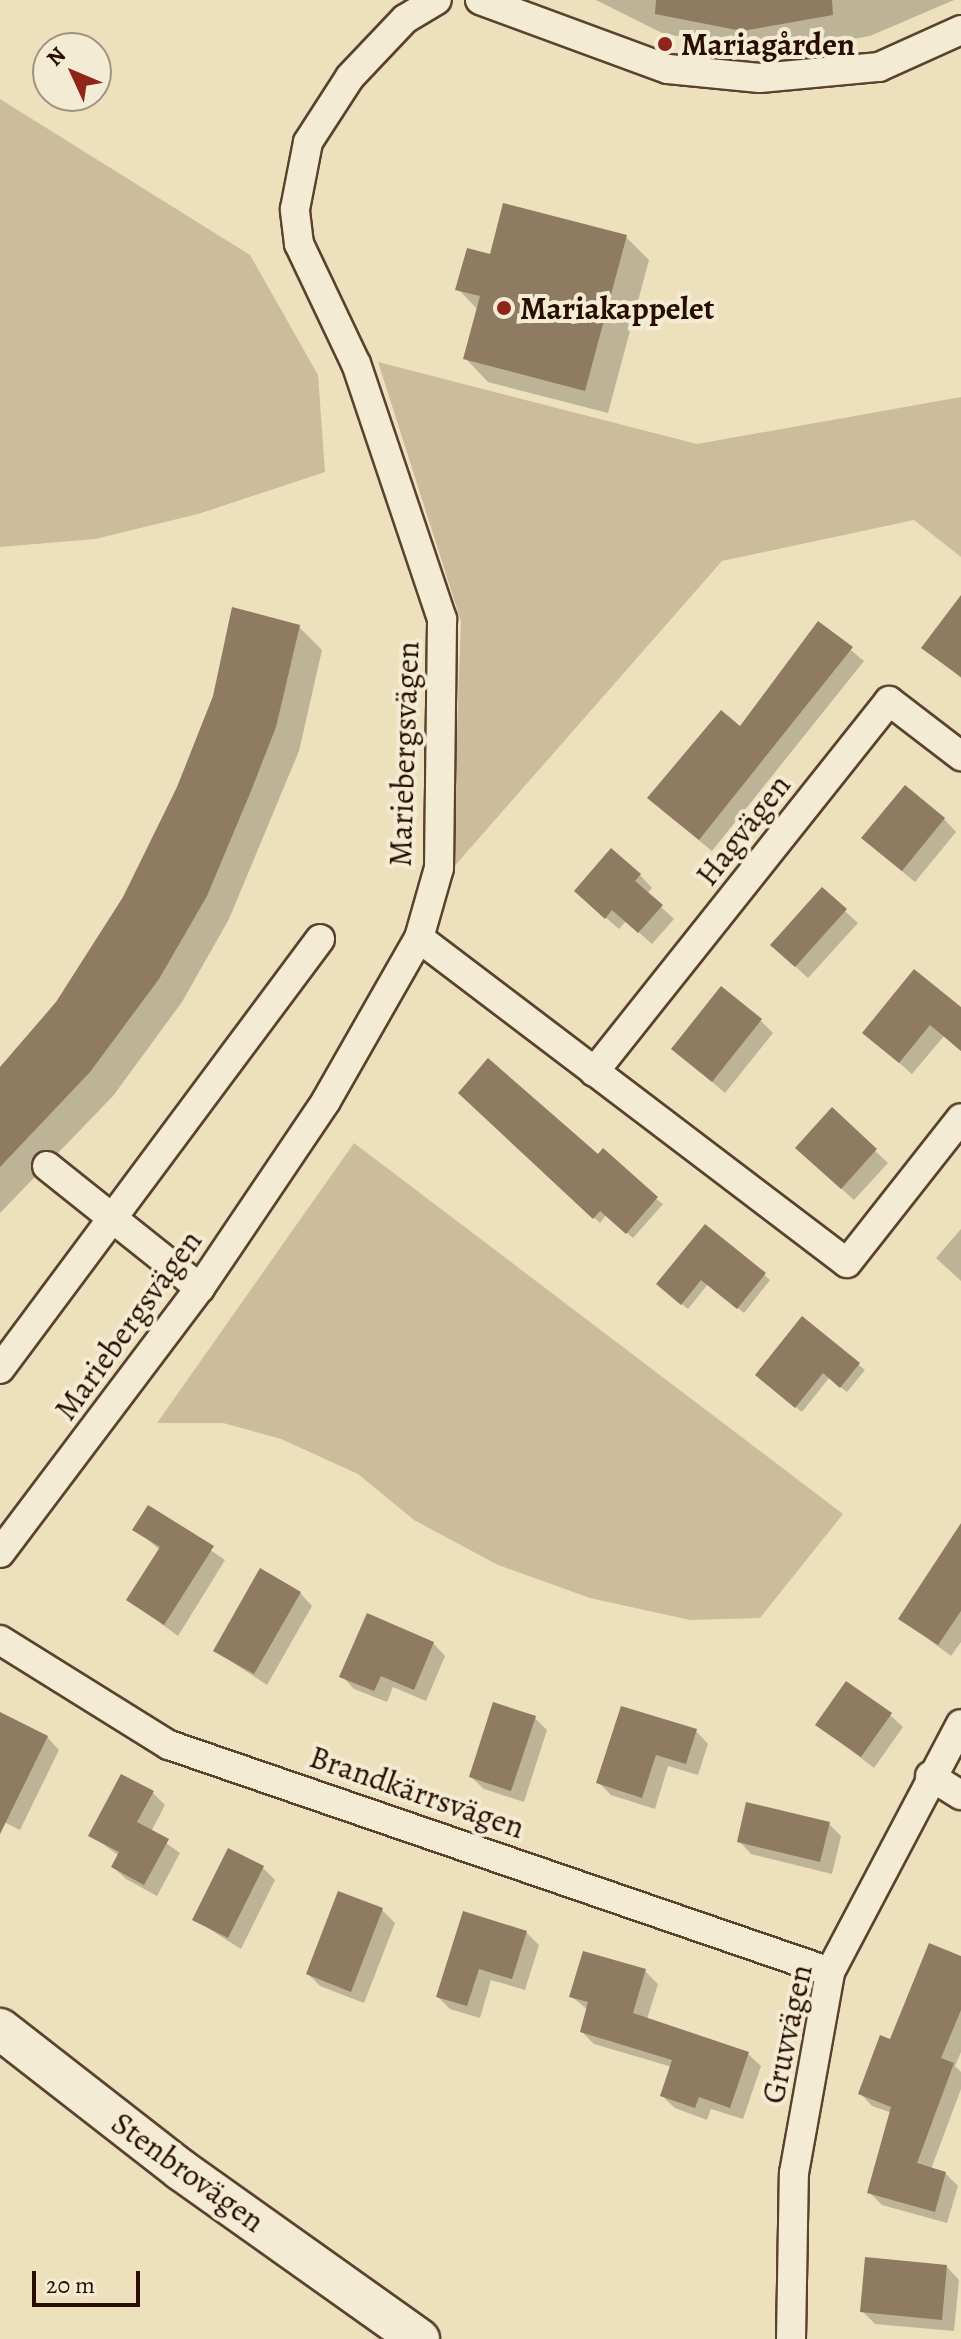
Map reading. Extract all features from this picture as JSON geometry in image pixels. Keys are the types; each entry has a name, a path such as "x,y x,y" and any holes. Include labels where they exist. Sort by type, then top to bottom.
{"street":[{"name":"Mariebergsvägen","path":"0,1553 200,1288 326,1101 419,938 439,868 442,619 356,364 299,244 295,209 308,142 350,77 405,19 437,0"},
{"path":"480,0 668,69 760,78 879,67 961,30"},
{"name":"Hagvägen","path":"594,1072 889,701 961,756"},
{"path":"419,938 847,1263 961,1118"},
{"path":"0,1369 115,1221 320,939"},
{"path":"47,1166 200,1288"},
{"name":"Brandkärrsvägen","path":"0,1640 169,1745 830,1972"},
{"name":"Gruvvägen","path":"791,2339 794,2173 830,1972 930,1776 961,1724"},
{"path":"930,1776 961,1795"},
{"name":"Stenbrovägen","path":"0,2029 181,2170 419,2339"}],"shaded area":[{"path":"0,99 250,255 318,375 325,472 198,514 95,539 0,547"},
{"path":"378,362 697,444 961,397 961,557 914,520 722,561 452,869 461,621"},
{"path":"354,1143 843,1514 760,1618 690,1620 590,1598 498,1565 414,1520 358,1474 281,1439 223,1423 157,1423"}],"building":[{"path":"656,0 832,0 833,15 742,31 655,14"},
{"name":"Mariakappelet","path":"503,203 627,235 585,391 463,359 480,296 455,290 467,248 490,254"},
{"path":"961,595 961,677 921,648"},
{"path":"232,607 300,625 276,727 251,791 207,896 159,979 90,1072 0,1167 0,1067 56,1002 123,897 177,787 213,696"},
{"path":"818,621 853,647 699,840 647,798 721,710 740,726"},
{"path":"905,785 945,818 902,871 861,838"},
{"path":"611,848 641,874 635,881 663,905 638,933 612,910 605,919 574,891"},
{"path":"822,887 847,909 795,967 770,945"},
{"path":"914,969 961,1007 961,1051 930,1025 899,1063 862,1033"},
{"path":"721,986 762,1019 712,1082 671,1049"},
{"path":"488,1058 598,1154 603,1148 658,1197 626,1234 600,1211 593,1219 458,1093"},
{"path":"832,1107 877,1149 841,1189 795,1148"},
{"path":"705,1224 766,1273 737,1309 701,1280 681,1305 656,1284"},
{"path":"802,1316 860,1363 840,1388 823,1373 795,1408 755,1375"},
{"path":"148,1505 214,1546 164,1625 126,1600 160,1547 132,1530"},
{"path":"961,1523 961,1611 938,1645 898,1619"},
{"path":"260,1568 301,1592 254,1674 213,1651"},
{"path":"367,1613 434,1642 414,1690 381,1676 374,1691 339,1677"},
{"path":"846,1681 892,1713 861,1757 815,1725"},
{"path":"493,1702 536,1716 511,1791 469,1777"},
{"path":"621,1706 697,1729 686,1764 656,1755 642,1798 596,1783"},
{"path":"0,1712 48,1736 0,1834"},
{"path":"121,1774 154,1791 137,1822 169,1839 144,1885 111,1867 119,1852 88,1836"},
{"path":"746,1802 830,1822 820,1862 737,1842"},
{"path":"228,1848 264,1866 228,1938 192,1920"},
{"path":"338,1891 383,1908 351,1992 306,1974"},
{"path":"463,1911 527,1931 512,1979 479,1969 467,2006 436,1997"},
{"path":"929,1943 961,1956 961,2010 941,2058 954,2063 917,2163 946,2172 935,2212 867,2193 891,2107 858,2094 880,2035 890,2039"},
{"path":"583,1951 646,1969 633,2013 749,2052 730,2108 699,2097 695,2108 660,2096 672,2060 580,2032 588,2002 569,1997"},
{"path":"865,2257 947,2265 942,2320 860,2312"}],"place":[{"name":"Mariagården","path":"665,44"},
{"name":"Mariakappelet","path":"504,308"}]}
